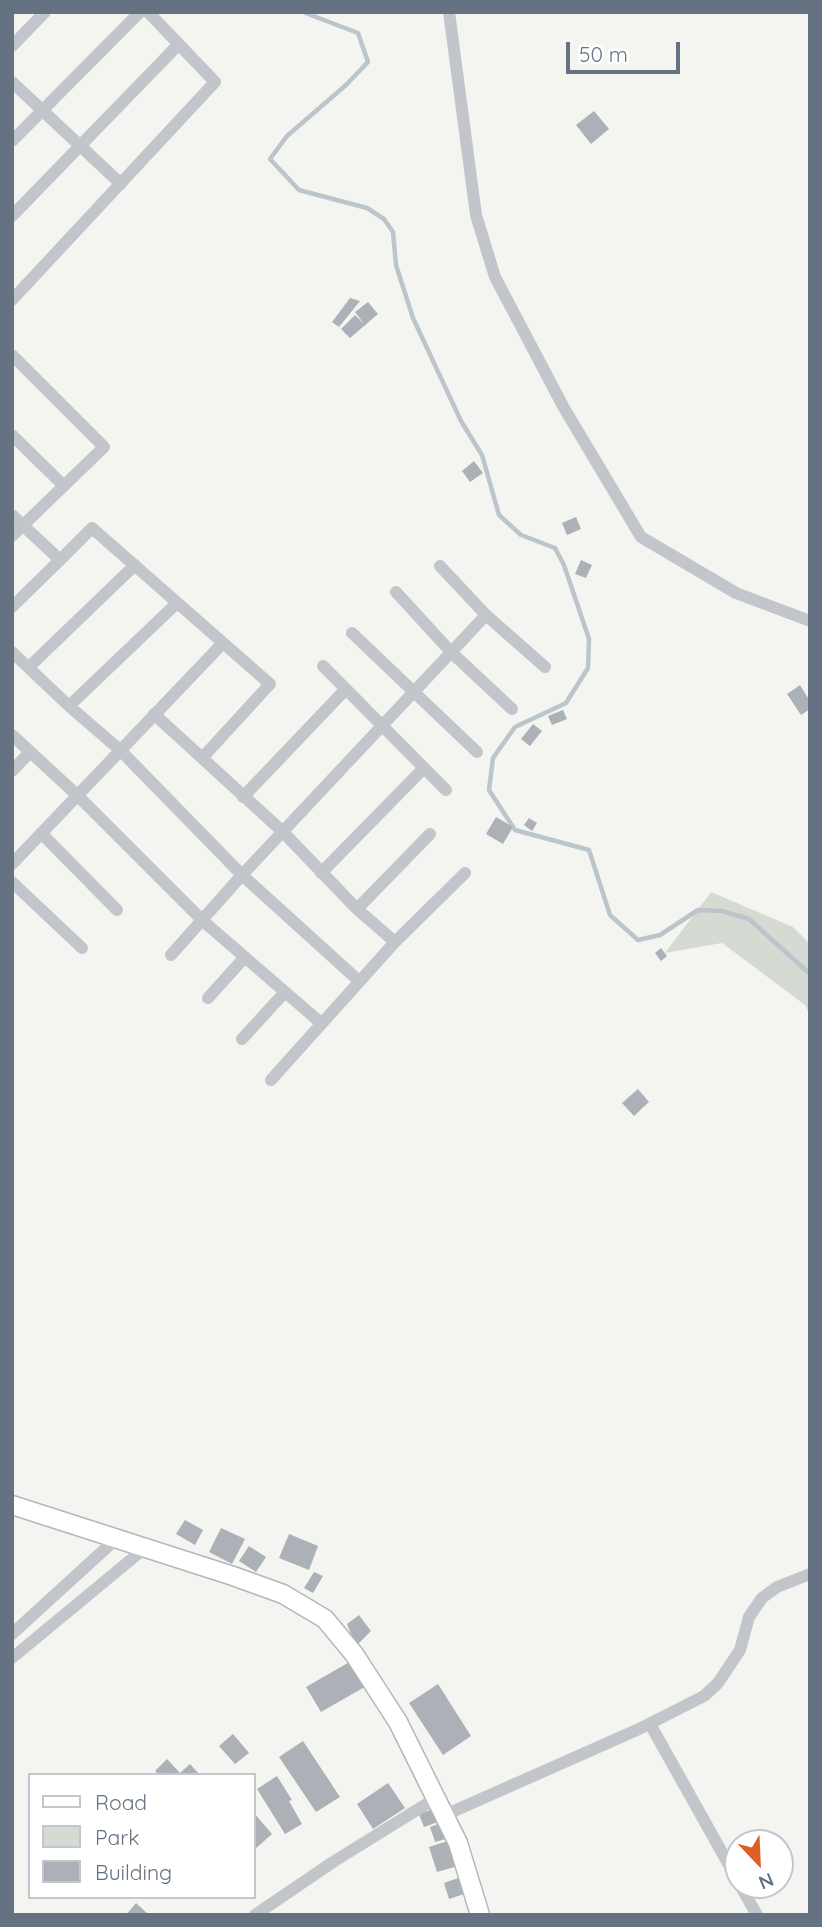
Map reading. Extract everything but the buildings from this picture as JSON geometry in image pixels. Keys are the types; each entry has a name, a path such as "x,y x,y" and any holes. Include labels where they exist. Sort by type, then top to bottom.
{"street":[{"path":"12,46 45,12"},
{"path":"12,141 140,12"},
{"path":"13,296 215,82 148,12"},
{"path":"449,12 476,215 495,277 571,419 641,537 736,593 810,621"},
{"path":"12,216 179,44"},
{"path":"12,82 121,184"},
{"path":"12,355 104,447 12,536"},
{"path":"12,435 64,486"},
{"path":"12,515 60,560"},
{"path":"12,607 92,528 270,684 202,757"},
{"path":"29,667 135,565"},
{"path":"440,566 486,615 545,667"},
{"path":"396,592 451,652 512,709"},
{"path":"69,706 177,603"},
{"path":"171,955 242,875 486,615"},
{"path":"352,633 477,752"},
{"path":"12,863 223,643"},
{"path":"12,652 120,750 242,875 359,981"},
{"path":"323,666 446,790"},
{"path":"243,797 346,689"},
{"path":"155,714 283,832 357,909 395,942"},
{"path":"12,735 77,795 203,921 321,1023"},
{"path":"12,771 30,752"},
{"path":"321,873 424,768"},
{"path":"41,833 117,910"},
{"path":"357,909 430,834"},
{"path":"271,1080 395,942 465,873"},
{"path":"12,882 82,948"},
{"path":"208,998 245,957"},
{"path":"242,1039 285,992"},
{"path":"12,1505 283,1594 326,1619 354,1654 398,1722 458,1843 480,1915"},
{"path":"12,1634 116,1539"},
{"path":"12,1658 145,1548"},
{"path":"445,1815 650,1724 704,1696 718,1683 740,1650 749,1617 762,1598 777,1587 810,1574"},
{"path":"650,1724 724,1856"},
{"path":"255,1915 333,1862 436,1798"},
{"path":"748,1899 757,1915"}],"green space":[{"path":"711,892 793,927 810,944 810,1015 805,1005 722,943 665,953"}],"waterway":[{"path":"303,12 358,33 368,62 346,85 287,136 270,159 299,190 367,208 384,219 393,232 396,265 413,318 461,421 482,455 499,515 521,535 555,548 564,565 589,639 588,668 566,703 515,727 493,758 489,790 515,830 589,850 610,915 638,940 660,935 698,910 722,911 749,919 810,974"}]}
